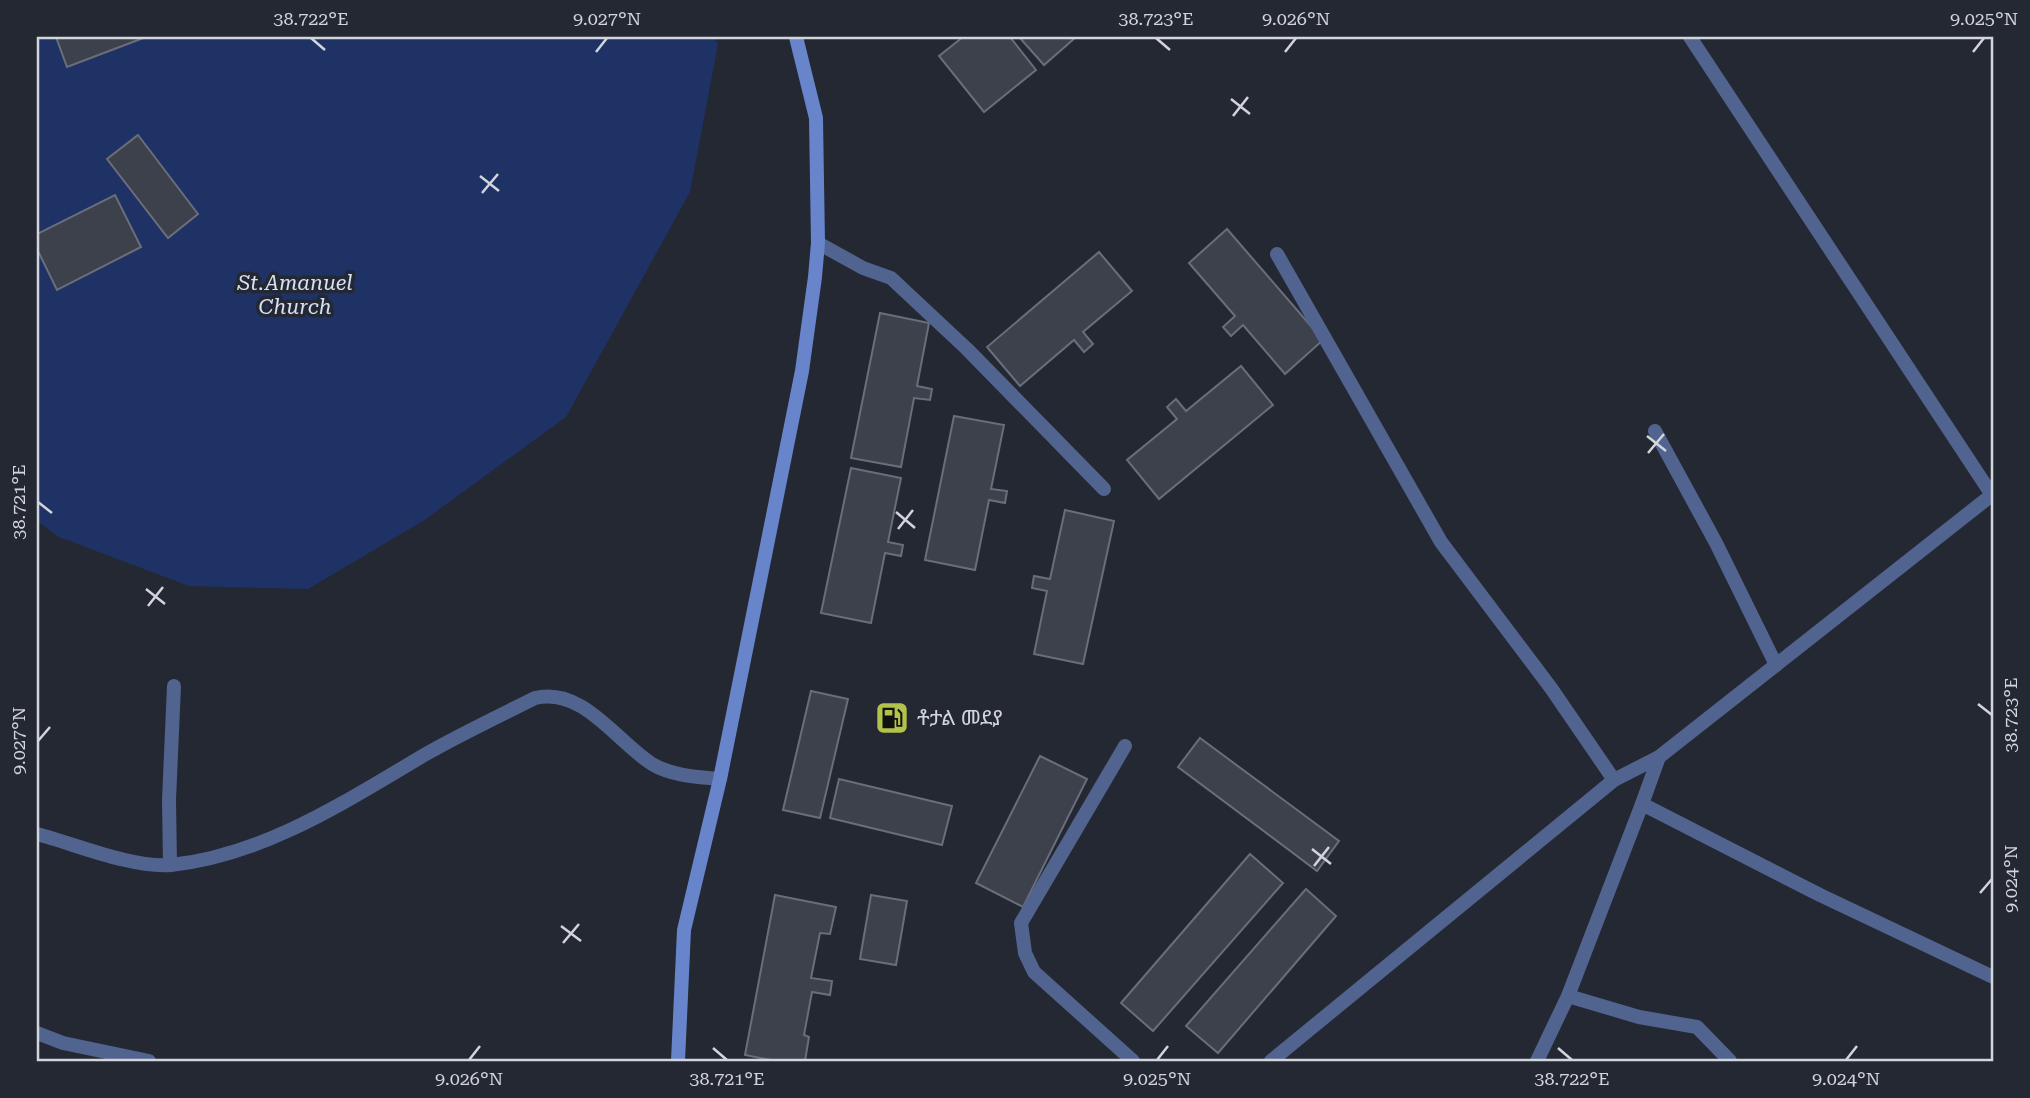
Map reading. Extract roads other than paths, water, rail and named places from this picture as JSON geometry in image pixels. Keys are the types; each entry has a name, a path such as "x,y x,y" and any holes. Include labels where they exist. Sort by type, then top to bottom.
{"main road":[{"path":"678,1061 684,930 720,779 802,371 818,243 816,118 796,37"}],"street":[{"path":"1271,1061 1614,780 1658,757 1993,494 1690,37"},
{"path":"818,243 863,268 891,278 967,349 1104,489"},
{"path":"1277,254 1441,542 1551,688 1614,780"},
{"path":"1655,431 1716,543 1776,665"},
{"path":"170,865 169,800 174,686"},
{"path":"37,834 144,863 170,865 249,848 322,815 430,752 534,698 551,694 568,698 653,765 685,775 720,779"},
{"path":"1125,746 1021,923 1025,953 1034,972 1133,1061"},
{"path":"1537,1061 1568,996 1658,757"},
{"path":"1642,804 1820,895 1993,977"},
{"path":"1568,996 1639,1017 1697,1027 1731,1061"},
{"path":"37,1033 64,1043 149,1061"}],"place":[{"name":"ቶታል መደያ","path":"892,718"}],"park label":[{"name":"St.Amanuel Church","path":"295,295"}]}
